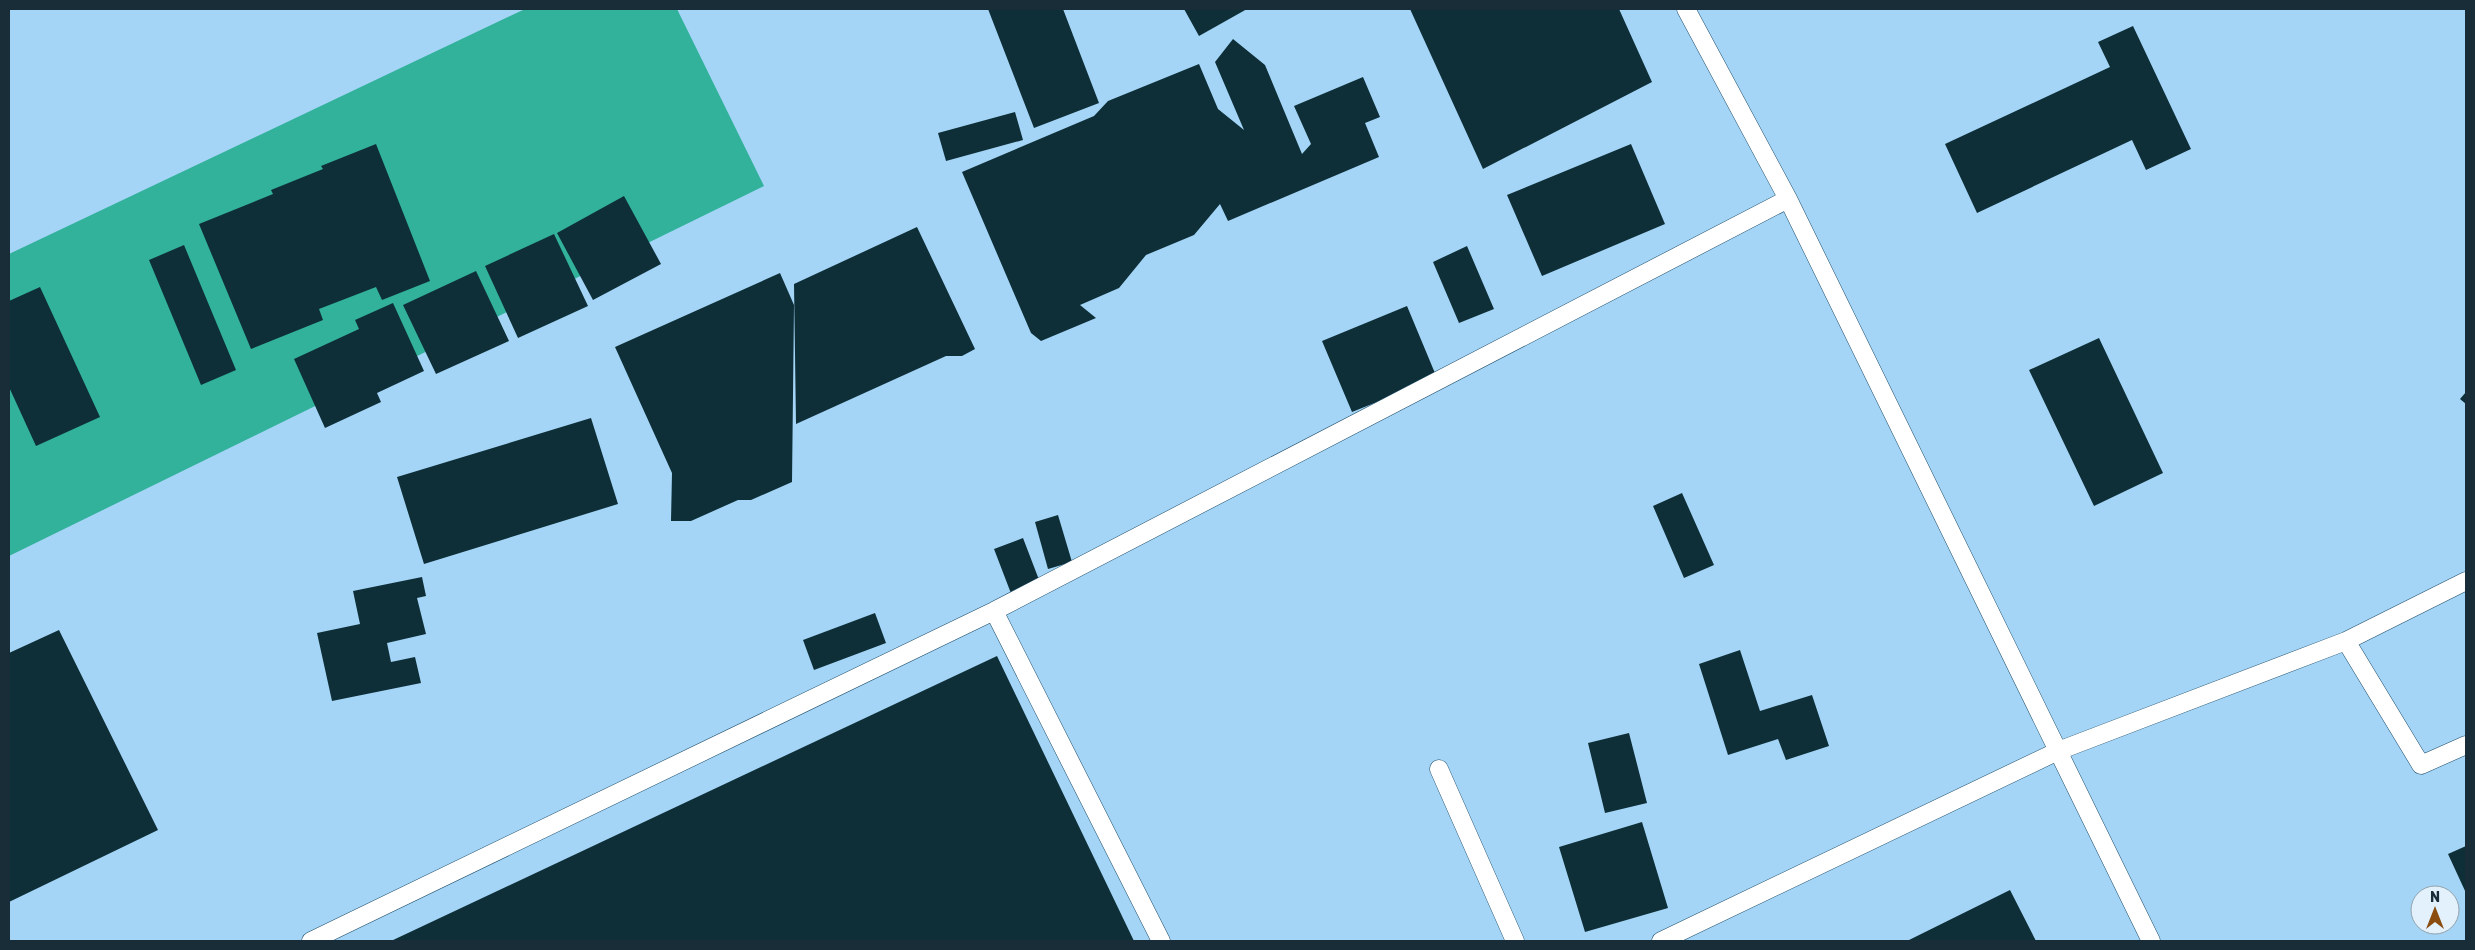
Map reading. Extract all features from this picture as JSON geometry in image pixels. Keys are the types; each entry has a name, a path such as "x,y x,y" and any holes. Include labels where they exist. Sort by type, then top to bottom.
{"lane":[{"path":"1686,9 1788,199 2151,941"},
{"path":"311,941 994,611 1788,199"},
{"path":"1661,941 2058,750 2346,641 2466,581"},
{"path":"994,611 1161,941"},
{"path":"2346,641 2421,765 2466,745"},
{"path":"1439,768 1516,941"}],"shaded area":[{"path":"525,9 677,9 764,186 9,556 9,254"}],"building":[{"path":"988,9 1063,9 1099,103 1034,128"},
{"path":"1184,9 1247,9 1199,36"},
{"path":"1410,9 1619,9 1652,82 1483,169"},
{"path":"2133,26 2191,149 2146,170 2132,140 1977,213 1945,144 2110,67 2098,42"},
{"path":"1233,39 1265,65 1302,154 1311,144 1294,106 1363,77 1380,117 1365,123 1379,157 1228,221 1220,204 1194,235 1146,255 1119,288 1080,305 1096,318 1041,341 1031,333 962,172 1094,116 1108,101 1199,64 1218,109 1244,130 1215,62"},
{"path":"1015,112 1023,140 946,161 938,133"},
{"path":"376,144 430,281 382,300 376,287 319,309 323,320 251,349 199,224 273,194 271,190 323,169 321,166"},
{"path":"1631,144 1665,224 1542,276 1507,195"},
{"path":"624,196 661,264 593,300 557,233"},
{"path":"917,227 975,349 962,356 946,356 796,424 794,284"},
{"path":"554,234 588,306 518,338 485,266"},
{"path":"184,245 236,370 201,385 149,260"},
{"path":"1467,246 1494,309 1459,323 1433,262"},
{"path":"476,271 509,341 436,374 403,305"},
{"path":"780,273 794,305 792,482 751,500 738,500 691,521 671,521 672,473 615,347"},
{"path":"40,287 100,417 36,446 9,387 9,301"},
{"path":"393,303 424,371 377,393 381,402 325,428 294,359 359,329 355,320"},
{"path":"1407,306 1437,378 1352,412 1322,341"},
{"path":"2099,338 2163,473 2094,506 2029,370"},
{"path":"2466,392 2466,404 2460,399"},
{"path":"591,418 618,504 424,564 397,477"},
{"path":"1682,493 1714,565 1684,578 1653,506"},
{"path":"1058,515 1072,562 1048,569 1035,522"},
{"path":"1023,538 1041,585 1012,596 994,549"},
{"path":"422,577 426,596 417,598 426,634 387,643 391,662 415,657 421,683 332,701 317,633 360,624 353,591"},
{"path":"875,613 886,643 814,670 803,640"},
{"path":"59,630 158,830 9,902 9,653"},
{"path":"1740,650 1760,711 1812,695 1829,746 1786,760 1778,739 1728,755 1699,664"},
{"path":"997,656 1134,941 391,941"},
{"path":"1629,733 1647,803 1605,813 1588,743"},
{"path":"1642,822 1668,908 1585,932 1559,847"},
{"path":"2466,846 2466,893 2448,854"},
{"path":"2010,890 2036,941 1907,941"}]}
